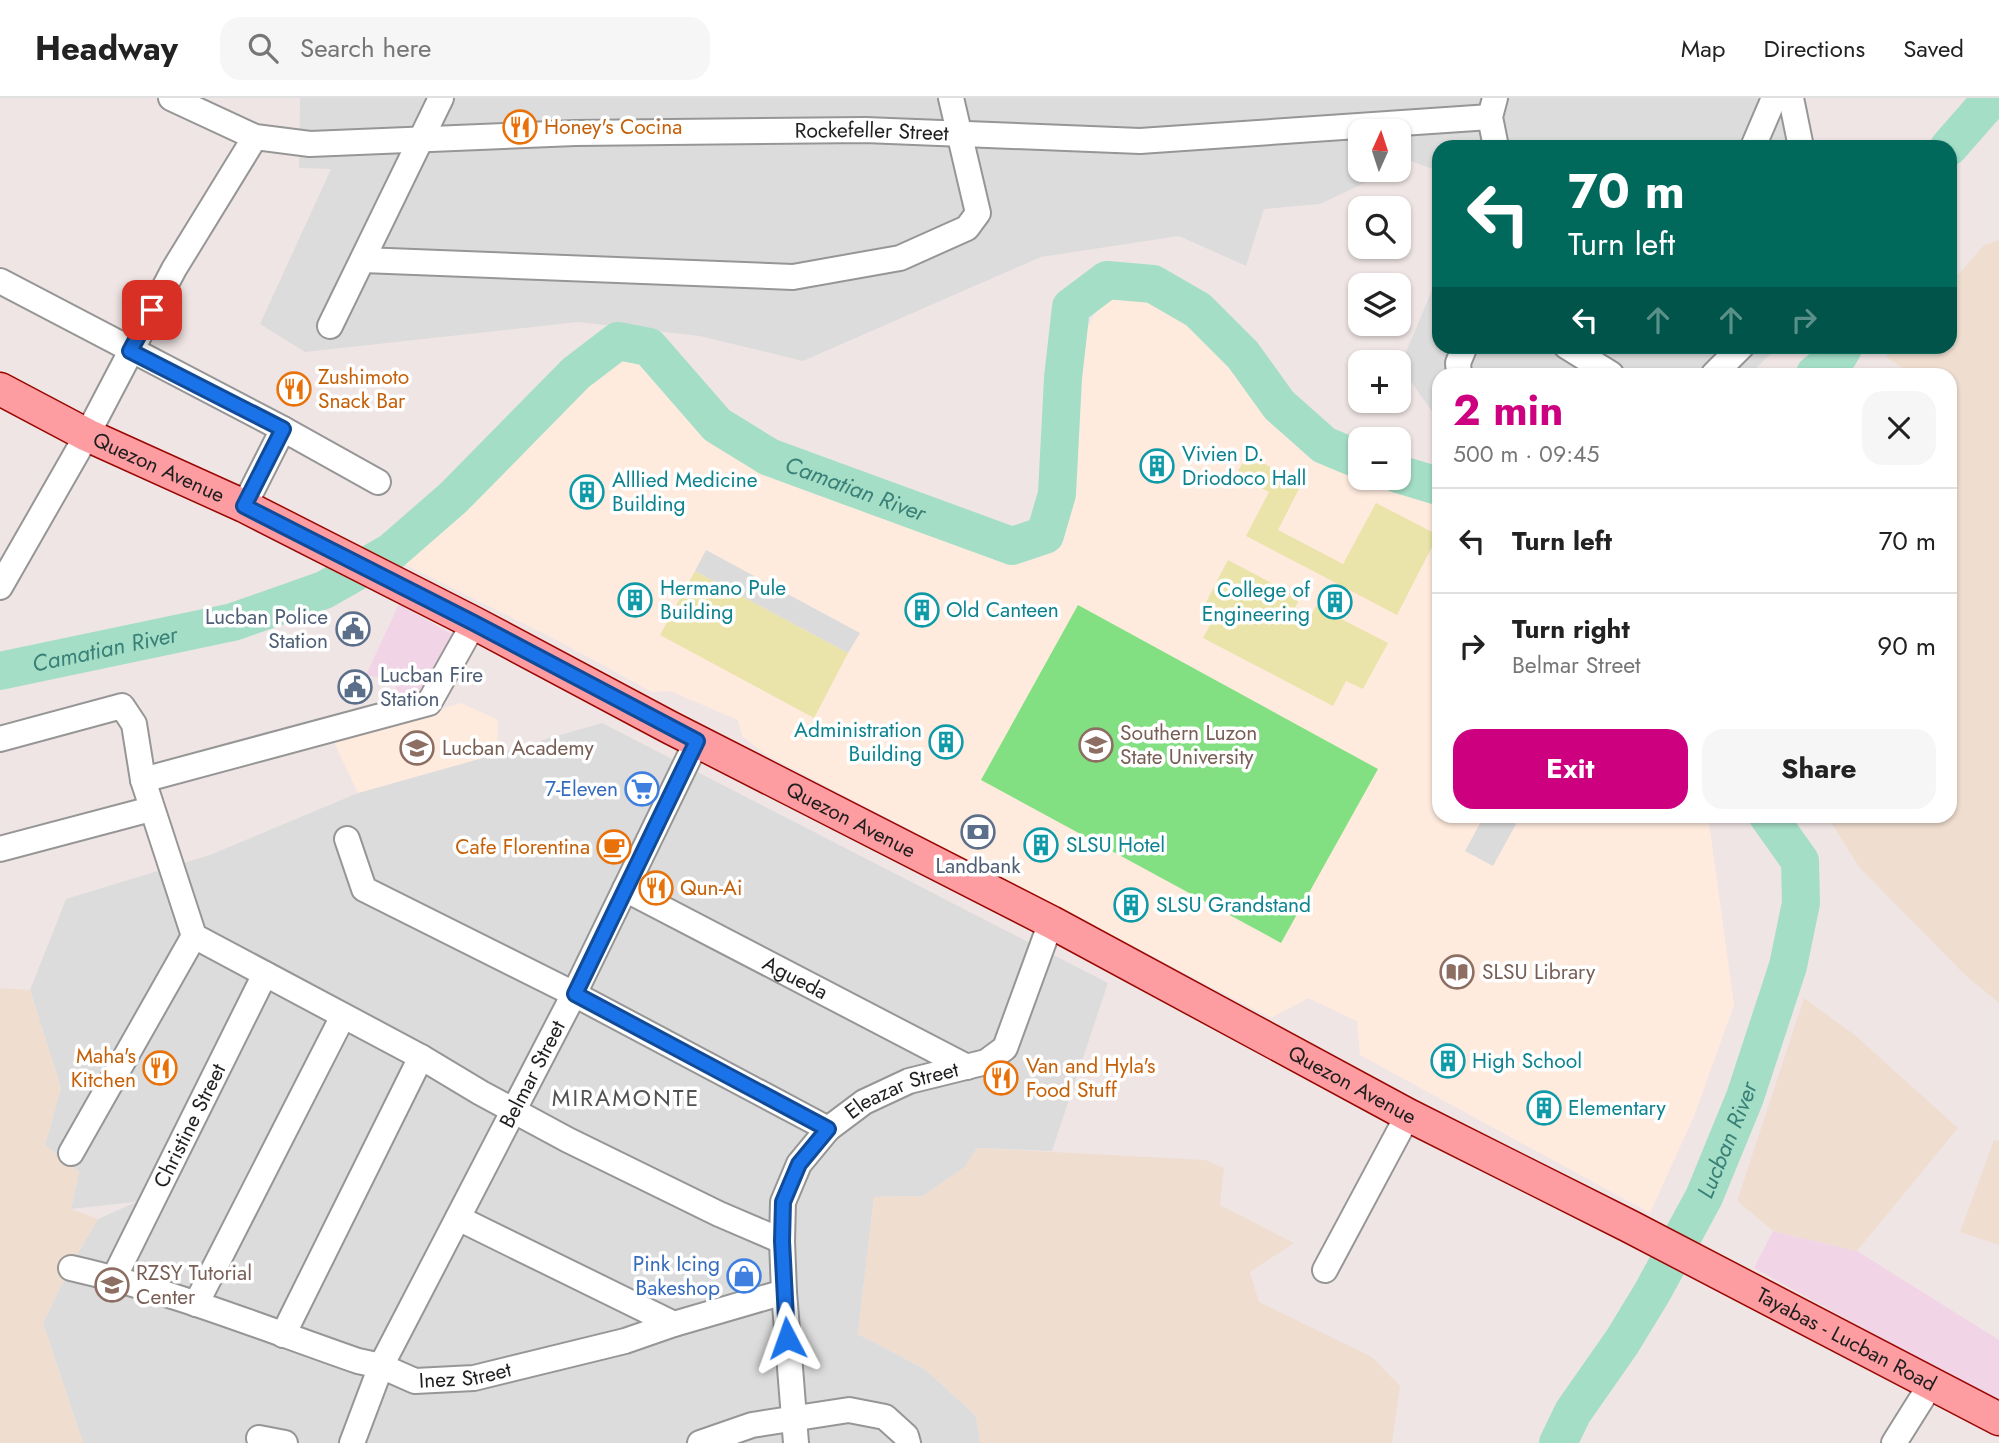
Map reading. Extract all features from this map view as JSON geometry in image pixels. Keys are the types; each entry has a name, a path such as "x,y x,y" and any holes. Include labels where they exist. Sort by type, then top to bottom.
{"main road":[{"name":"Quezon Avenue","path":"0,389 87,435 244,506 391,580 697,741 1051,922 1408,1115 1695,1261"},
{"name":"Tayabas - Lucban Road","path":"1695,1261 1999,1419"}],"street":[{"name":"Rockefeller Street","path":"171,98 255,138 310,144 575,134 865,130 1140,141 1492,108"},
{"path":"330,326 442,98"},
{"path":"363,260 793,277 900,258 967,228 978,213 951,98"},
{"path":"1756,140 1774,98"},
{"path":"1791,98 1800,140"},
{"path":"1492,108 1495,140"},
{"path":"4,571 87,435 174,269 255,138"},
{"path":"0,281 283,429 378,482"},
{"path":"1579,354 1601,368"},
{"path":"1720,368 1733,354"},
{"path":"244,506 283,429"},
{"path":"143,780 429,703 474,623"},
{"path":"0,739 122,706 134,724 143,780 194,936 421,1057 514,1111 719,1214 782,1241"},
{"name":"Belmar Street","path":"352,1443 381,1366 575,994 697,741"},
{"path":"0,849 151,808"},
{"path":"347,839 365,889 575,994 828,1129"},
{"name":"Agueda","path":"625,889 967,1067"},
{"name":"Eleazar Street","path":"796,1443 782,1241 783,1202 799,1164 828,1129 864,1102 909,1082 986,1062 1005,1048 1051,922"},
{"path":"71,1153 194,936"},
{"name":"Christine Street","path":"114,1278 264,974"},
{"path":"196,1304 343,1016"},
{"path":"283,1335 421,1057"},
{"path":"1325,1270 1408,1115"},
{"path":"458,1218 674,1324"},
{"name":"Inez Street","path":"71,1268 114,1278 196,1304 358,1361 381,1366 415,1381 474,1378 625,1341 674,1324 784,1293"},
{"path":"1894,1443 1931,1384"},
{"path":"701,1443 752,1425 849,1410 885,1417 906,1436 908,1443"},
{"path":"259,1438 285,1443"}],"shaded area":[{"path":"300,98 1802,98 1811,140 1432,140 1432,169 1411,161 1411,119 1348,119 1348,182 1367,182 1320,204 1264,209 1246,266 1179,236 1041,257 803,361 700,336 578,322 305,352 260,324 331,169 299,168"},
{"path":"1999,240 1999,1003 1965,975 1859,867 1831,823 1957,823 1957,368 1902,368 1886,357 1889,354 1957,354 1957,276 1984,245"},
{"name":"Southern Luzon State University","path":"1129,286 1149,291 1199,319 1226,347 1247,373 1255,388 1289,427 1348,465 1348,490 1408,490 1432,500 1432,823 1709,823 1734,1005 1694,1116 1650,1213 1360,1055 1357,1021 1308,998 1271,1018 765,754 742,736 738,720 670,691 652,692 549,636 394,559 621,350 644,354 713,426 768,459 873,503 1014,551 1046,540 1060,497 1086,330 1110,289"},
{"path":"1432,290 1432,354 1771,354 1756,368 1432,368 1432,411 1411,382 1411,350 1407,350"},
{"path":"1247,455 1302,483 1278,530 1343,564 1376,503 1432,532 1432,547 1397,615 1246,536 1269,492 1236,475"},
{"path":"706,550 860,633 848,653 695,571"},
{"path":"1228,560 1300,598 1294,610 1310,618 1316,606 1388,643 1363,689 1346,681 1333,706 1203,638 1216,614 1203,608"},
{"path":"695,571 848,653 814,718 660,635"},
{"path":"399,604 455,636 424,696 397,694 394,680 366,675"},
{"name":"Lucban Academy","path":"461,703 498,720 497,754 358,793 334,742"},
{"path":"602,723 1108,983 1052,1151 977,1148 965,1167 923,1196 874,1197 858,1334 925,1369 976,1416 980,1443 83,1443 43,1323 73,1261 98,1219 136,1202 71,1209 79,1172 45,1145 61,1088 30,990 66,899 210,855 358,793"},
{"path":"1480,823 1516,824 1493,866 1465,851"},
{"path":"0,988 30,990 61,1088 45,1145 79,1172 71,1209 98,1219 73,1261 43,1323 83,1443 0,1443"},
{"path":"1804,998 1856,1036 1958,1128 1857,1251 1773,1231 1737,1201"},
{"path":"1994,1140 1999,1141 1999,1245 1960,1232"},
{"path":"977,1148 1206,1160 1224,1168 1220,1205 1294,1243 1250,1272 1259,1302 1372,1357 1400,1386 1392,1443 980,1443 976,1416 925,1369 858,1334 874,1197 923,1196 965,1167"},
{"path":"1773,1231 1857,1251 1999,1340 1999,1403 1754,1268"}],"green space":[{"path":"1078,605 1378,769 1281,943 981,780"}],"waterway":[{"name":"Lucban River","path":"1955,140 1992,98"},
{"name":"Camatian River","path":"0,671 233,622 324,590 391,552 453,498 576,373 618,341 649,347 717,425 769,457 1012,546 1045,535 1057,494 1063,378 1071,307 1107,280 1153,284 1198,310 1243,355 1279,405 1324,445 1348,455"},
{"name":"Lucban River","path":"1823,368 1840,354"},
{"name":"Camatian River","path":"1411,478 1432,484"},
{"name":"Lucban River","path":"1558,1443 1573,1412 1622,1342 1653,1291 1704,1197 1745,1097 1788,966 1801,903 1800,861 1773,823"}],"place":[{"name":"Honey's Cocina","path":"520,127"},
{"name":"Zushimoto Snack Bar","path":"294,389"},
{"name":"Vivien D. Driodoco Hall","path":"1157,466"},
{"name":"Alllied Medicine Building","path":"587,492"},
{"name":"Hermano Pule Building","path":"635,600"},
{"name":"College of Engineering","path":"1335,602"},
{"name":"Old Canteen","path":"922,610"},
{"name":"Lucban Police Station","path":"353,629"},
{"name":"Lucban Fire Station","path":"355,687"},
{"name":"Administration Building","path":"946,742"},
{"name":"Southern Luzon State University","path":"1096,745"},
{"name":"Lucban Academy","path":"417,748"},
{"name":"7-Eleven","path":"642,789"},
{"name":"Landbank","path":"978,832"},
{"name":"SLSU Hotel","path":"1041,845"},
{"name":"Cafe Florentina","path":"614,847"},
{"name":"Qun-Ai","path":"656,888"},
{"name":"SLSU Grandstand","path":"1131,905"},
{"name":"SLSU Library","path":"1457,972"},
{"name":"High School","path":"1448,1061"},
{"name":"Maha's Kitchen","path":"160,1068"},
{"name":"Van and Hyla's Food Stuff","path":"1001,1078"},
{"name":"Elementary","path":"1544,1108"},
{"name":"Pink Icing Bakeshop","path":"744,1276"},
{"name":"RZSY Tutorial Center","path":"112,1285"}],"district":[{"name":"MIRAMONTE","path":"626,1098"}],"route":[{"path":"152,310 130,351 283,429 244,506 697,741 575,994 828,1129 799,1164 783,1202 782,1241 787,1338"}]}
